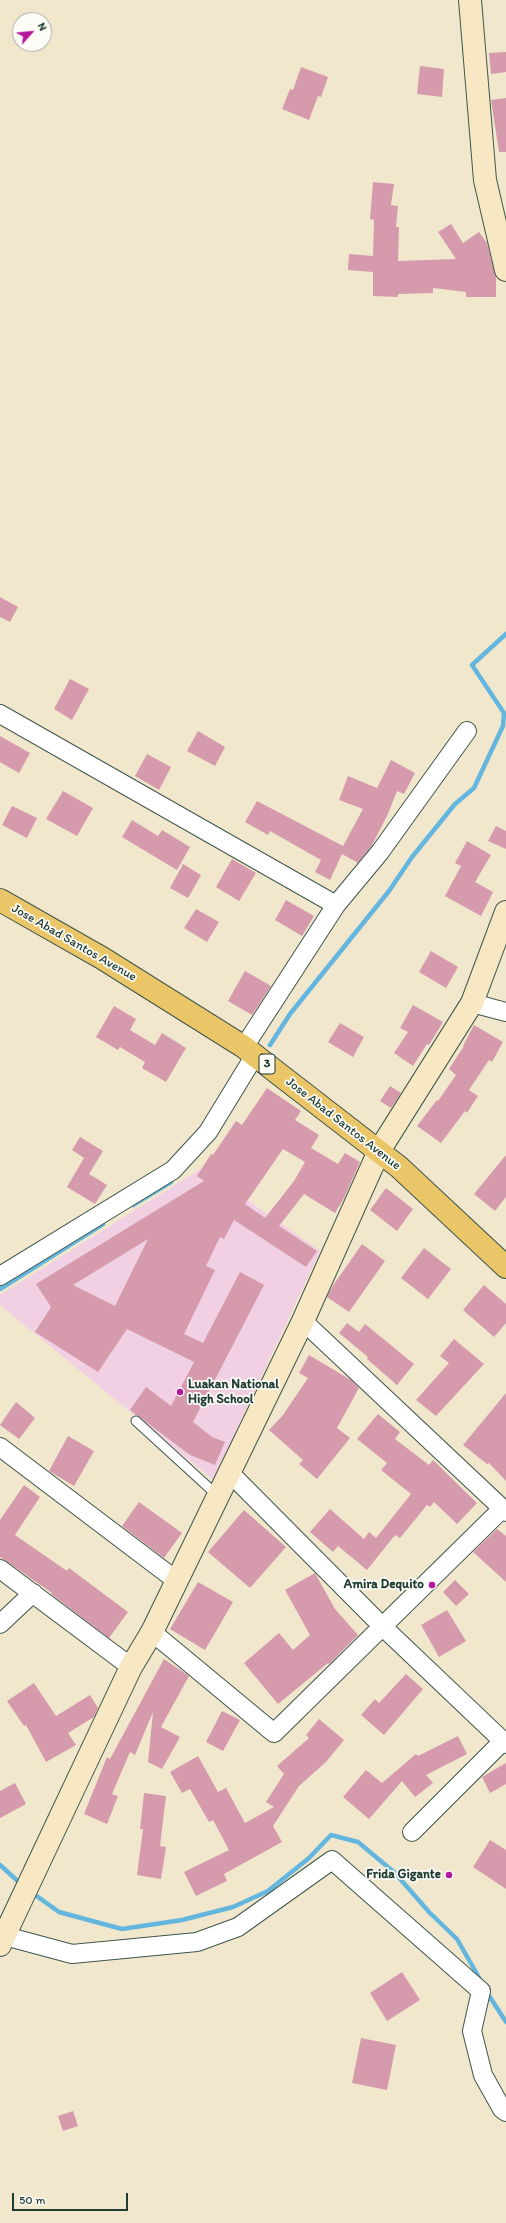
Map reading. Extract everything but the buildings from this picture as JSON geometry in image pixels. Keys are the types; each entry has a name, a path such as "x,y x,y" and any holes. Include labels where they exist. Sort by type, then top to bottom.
{"highway":[{"name":"Jose Abad Santos Avenue","path":"0,900 102,958 250,1051 379,1151 506,1267"}],"street":[{"path":"470,0 485,180 506,270"},
{"path":"0,714 336,905"},
{"path":"0,1276 173,1170 208,1132 250,1051 336,905 380,852 467,731"},
{"path":"506,912 472,1003 379,1151 303,1321 152,1632 131,1666 2,1941 72,1954 197,1942 238,1927 332,1860 481,1991 472,2031 483,2075 502,2109 506,2112"},
{"path":"472,1003 506,1012"},
{"path":"152,1632 274,1733 504,1511 303,1321"},
{"path":"0,1447 177,1580"},
{"path":"230,1473 383,1627 505,1743 412,1832"},
{"path":"0,1569 131,1666"},
{"path":"0,1624 33,1593"}],"lane":[{"path":"136,1421 218,1496"}],"shaded area":[{"name":"Luakan National High School","path":"202,1168 320,1251 213,1480 0,1305 0,1295"}],"waterway":[{"path":"270,1045 290,1014 389,891 412,857 455,804 474,788 503,726 504,713 472,665 506,634"},
{"path":"133,1205 171,1182"},
{"path":"0,1289 103,1224"},
{"path":"31,1892 59,1912 122,1929 182,1920 233,1907 268,1891 309,1858 331,1835 358,1842 395,1873 429,1912 457,1939 481,1981"},
{"path":"0,1865 22,1885"},
{"path":"486,1991 506,2022"}],"place":[{"name":"Luakan National High School","path":"180,1392"},
{"name":"Amira Dequito","path":"432,1585"},
{"name":"Frida Gigante","path":"449,1875"}]}
